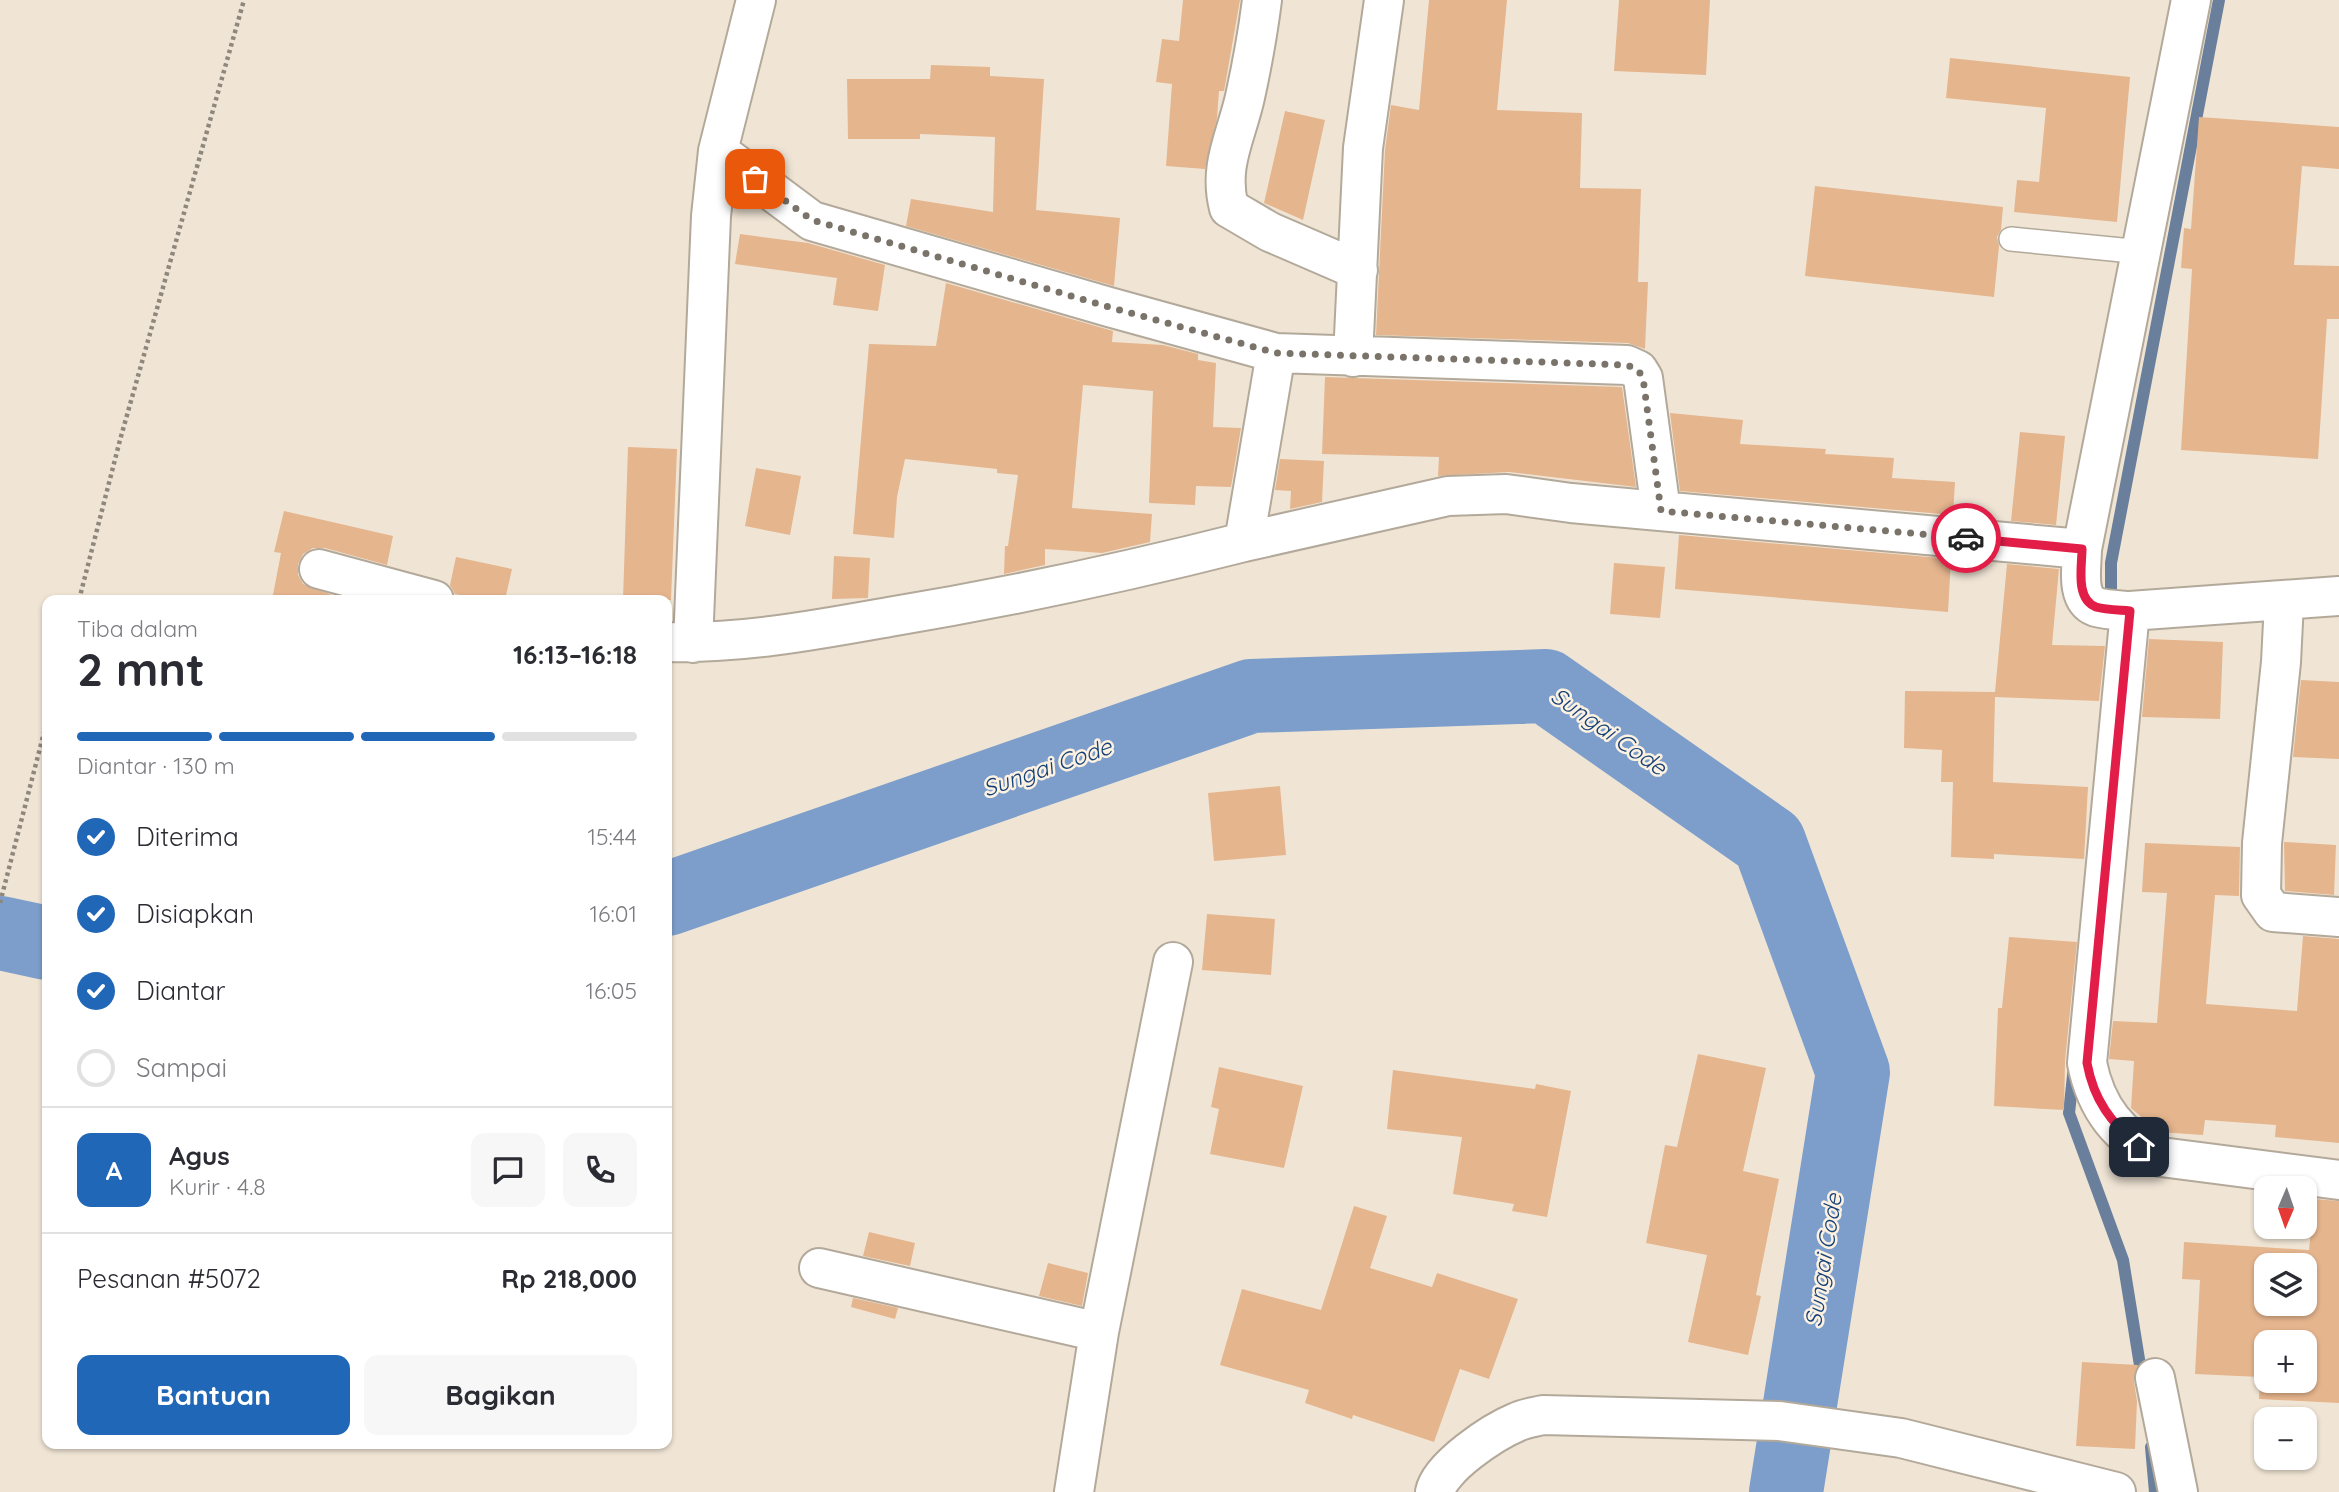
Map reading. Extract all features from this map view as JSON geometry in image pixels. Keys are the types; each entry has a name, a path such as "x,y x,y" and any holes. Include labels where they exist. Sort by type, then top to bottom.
{"street":[{"path":"756,0 718,152 680,643 807,631 973,603 1126,572 1448,496 1506,494 1661,511 2082,549"},
{"path":"1262,0 1245,96 1224,166 1223,187 1229,208 1270,232 1358,270"},
{"path":"1353,357 1363,148 1384,0"},
{"path":"2191,0 2082,549 2082,589 2085,597 2117,610 2284,602 2339,596"},
{"path":"718,152 812,220 1096,304 1276,353 1627,365 1638,370 1643,378 1661,511"},
{"path":"1244,542 1276,353"},
{"path":"319,569 415,595"},
{"path":"2284,602 2281,662 2262,843 2261,895 2273,912 2339,918"},
{"path":"2117,610 2087,1063 2092,1089 2116,1126 2139,1147 2161,1157 2339,1180"},
{"path":"1074,1492 1099,1332 1173,962"},
{"path":"819,1268 1099,1332"},
{"path":"2155,1378 2178,1492"},
{"path":"1435,1492 1437,1483 1460,1459 1517,1422 1543,1415 1780,1421 1902,1438 2116,1492"}],"lane":[{"path":"2011,239 2142,252"}],"path":[{"path":"80,595 120,440 244,0"},
{"path":"0,903 42,740"}],"building":[{"path":"1183,0 1240,0 1224,91 1219,91 1217,118 1205,169 1166,166 1172,84 1156,82 1162,39 1179,41"},
{"path":"1429,0 1507,0 1497,110 1582,113 1580,188 1641,189 1638,282 1648,282 1645,349 1628,343 1376,335 1385,150 1391,105 1419,110"},
{"path":"1619,0 1710,0 1706,75 1614,71"},
{"path":"1950,58 2130,77 2117,222 2014,212 2017,180 2039,182 2046,108 1946,98"},
{"path":"931,65 990,67 990,76 1044,79 1036,210 1120,218 1114,286 906,226 911,199 993,212 995,137 920,134 920,139 848,139 847,79 930,79"},
{"path":"1285,111 1325,120 1303,220 1264,203"},
{"path":"2199,117 2339,127 2339,169 2302,166 2294,265 2339,266 2339,319 2327,319 2318,459 2181,450 2192,269 2181,268 2184,228 2191,229"},
{"path":"1815,186 2003,207 2001,230 1997,237 1999,246 1994,297 1805,276"},
{"path":"740,234 808,243 885,265 878,311 833,305 837,278 735,264"},
{"path":"946,283 1113,331 1112,342 1163,345 1198,354 1198,360 1216,363 1213,427 1241,428 1231,487 1196,486 1195,505 1149,503 1153,391 1083,385 1072,508 1152,514 1150,542 1102,553 1045,549 1045,565 1004,574 1005,546 1008,546 1018,475 997,473 997,469 905,459 897,497 894,538 853,534 869,344 936,346"},
{"path":"1325,377 1622,387 1636,487 1509,472 1438,476 1439,457 1322,454"},
{"path":"1670,413 1743,420 1740,444 1826,449 1825,454 1894,458 1892,478 1955,482 1953,515 1680,491"},
{"path":"2020,432 2065,436 2056,525 2011,521"},
{"path":"628,447 677,449 671,595 623,595"},
{"path":"1280,459 1324,461 1322,502 1290,509 1291,491 1275,490"},
{"path":"756,468 801,476 790,535 745,526"},
{"path":"284,511 393,536 387,565 325,548 313,548 303,554 298,564 298,575 303,584 332,595 273,595 281,553 274,552"},
{"path":"1679,535 1951,559 1948,612 1675,589"},
{"path":"834,556 870,558 868,598 832,599"},
{"path":"456,557 512,569 506,595 460,595 455,594 450,585"},
{"path":"1614,563 1665,567 1660,618 1610,614"},
{"path":"2007,564 2059,569 2052,645 2105,646 2099,701 1995,697 1993,782 2088,787 2084,859 1994,854 1994,859 1951,857 1953,782 1941,782 1942,750 1904,748 1905,691 1995,692"},
{"path":"2149,639 2223,642 2220,719 2142,717"},
{"path":"2301,680 2339,682 2339,759 2293,757"},
{"path":"1280,786 1286,855 1214,861 1208,793"},
{"path":"2284,842 2336,845 2334,895 2285,891"},
{"path":"2145,843 2240,847 2239,896 2215,895 2206,1004 2297,1011 2303,936 2339,939 2339,1143 2275,1137 2276,1125 2205,1120 2203,1135 2159,1132 2131,1108 2134,1061 2109,1059 2113,1021 2157,1023 2167,893 2142,892"},
{"path":"1207,914 1275,919 1271,975 1202,970"},
{"path":"2009,937 2077,942 2065,1061 2064,1110 1994,1106 1998,1008 2002,1008"},
{"path":"1698,1054 1766,1068 1743,1171 1779,1179 1756,1295 1761,1296 1748,1355 1688,1342 1707,1255 1646,1243 1665,1145 1677,1147"},
{"path":"1219,1067 1303,1086 1284,1168 1210,1154 1219,1109 1211,1107"},
{"path":"1393,1070 1535,1089 1536,1084 1571,1091 1547,1217 1512,1211 1514,1204 1453,1194 1462,1137 1387,1129"},
{"path":"2317,1199 2339,1201 2339,1403 2259,1399 2259,1393 2317,1393 2317,1330 2254,1330 2254,1377 2195,1374 2200,1280 2182,1279 2184,1242 2309,1250 2310,1239 2317,1239"},
{"path":"1354,1206 1387,1216 1370,1268 1432,1287 1437,1273 1518,1299 1489,1379 1460,1369 1434,1442 1353,1415 1352,1419 1305,1403 1309,1390 1220,1365 1242,1289 1321,1310"},
{"path":"869,1232 915,1243 910,1266 863,1256"},
{"path":"1048,1263 1088,1273 1082,1306 1039,1296"},
{"path":"853,1298 898,1308 895,1319 851,1307"},
{"path":"2082,1362 2138,1365 2134,1382 2137,1401 2135,1449 2076,1446"}],"waterway":[{"path":"2111,606 2111,563 2219,0"},
{"name":"Sungai Code","path":"672,897 1251,696 1546,686 1769,842 1853,1072 1786,1492"},
{"name":"Sungai Code","path":"0,933 42,942"},
{"path":"2074,1067 2069,1113 2123,1260 2143,1384"},
{"path":"2151,1447 2155,1492"}],"way so far":[{"path":"755,179 812,220 1276,353 1627,365 1638,370 1643,378 1661,511 1966,538"}],"route":[{"path":"1966,538 2082,549 2082,589 2089,603 2096,607 2130,611 2087,1063 2092,1089 2116,1126 2139,1147"}]}
